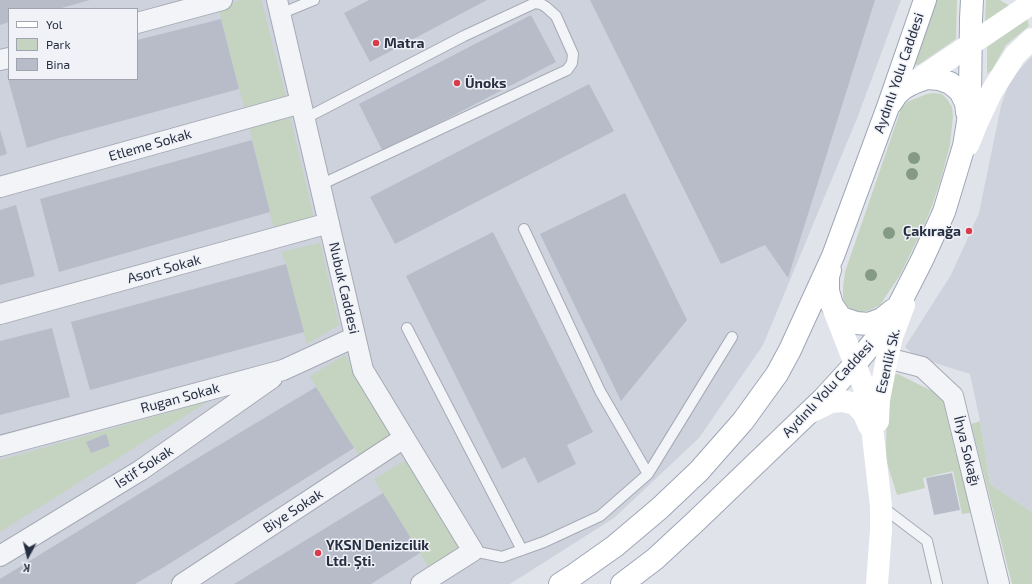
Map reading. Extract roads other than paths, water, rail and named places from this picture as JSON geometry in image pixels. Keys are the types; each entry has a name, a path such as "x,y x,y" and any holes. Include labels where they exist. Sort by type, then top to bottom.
{"main road":[{"name":"Aydınlı Yolu Caddesi","path":"560,584 615,546 660,508 699,471 742,421 777,374 787,356 833,256 888,107 925,0"},
{"name":"Aydınlı Yolu Caddesi","path":"622,584 655,559 823,399 876,339 899,305 944,212 964,146 970,97 972,0"},
{"path":"888,107 897,94 904,88 1032,3"},
{"path":"944,212 977,123 992,91 1015,55 1032,39"},
{"path":"913,83 927,78 939,79 950,83 960,91 966,103 968,122"},
{"name":"Esenlik Sk.","path":"833,256 828,276 828,291 870,410 881,506 881,530 877,584"},
{"name":"Esenlik Sk.","path":"876,468 879,400 887,358 892,337 922,260"},
{"path":"832,305 841,318 856,323 869,324 882,319 899,305"},
{"path":"806,414 831,402 843,401 855,404 864,414 872,434"}],"street":[{"path":"138,23 222,0"},
{"name":"Nubuk Caddesi","path":"278,7 363,370 473,551"},
{"name":"Etleme Sokak","path":"0,187 302,111"},
{"name":"Asort Sokak","path":"0,314 329,223"},
{"name":"Rugan Sokak","path":"0,446 283,370 355,337"},
{"name":"İhya Sokağı","path":"887,358 922,367 953,396 999,584"},
{"name":"İstif Sokak","path":"0,556 141,470 283,370"},
{"name":"Biye Sokak","path":"182,584 404,438"},
{"path":"421,584 473,551"}],"lane":[{"path":"278,7 314,0"},
{"path":"302,111 535,3 546,7 556,16 573,54 572,63 567,70 320,185"},
{"path":"524,229 600,391 648,474"},
{"path":"407,328 522,550"},
{"path":"473,551 502,557 544,542 600,516 648,474 732,337"},
{"path":"881,506 927,541 937,584"}],"place":[{"name":"Matra","path":"376,43"},
{"name":"Ünoks","path":"457,83"},
{"name":"Çakırağa","path":"969,231"},
{"name":"YKSN Denizcilik Ltd. Şti.","path":"318,553"}]}
